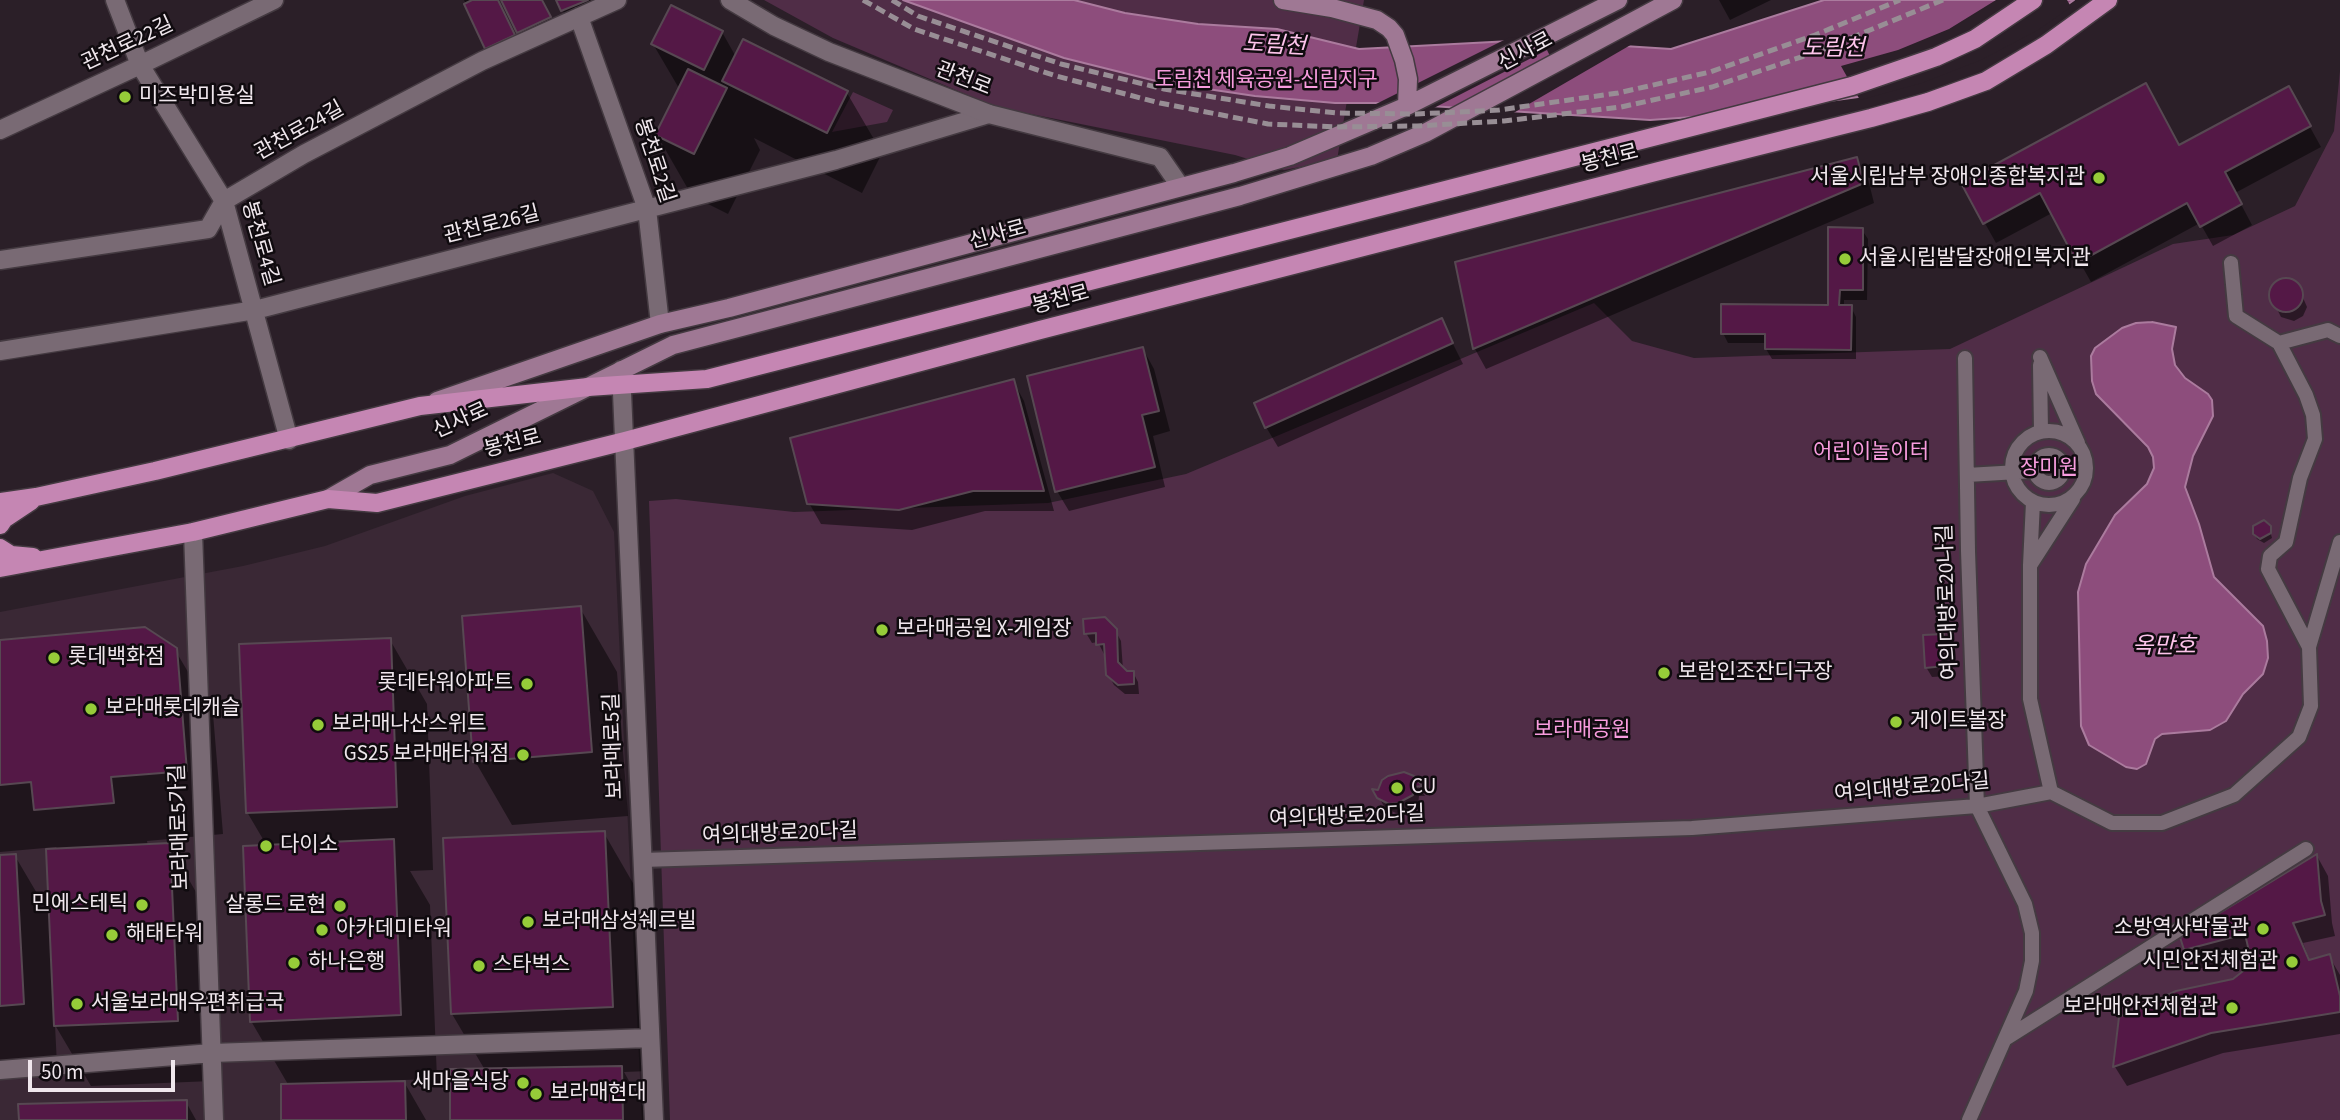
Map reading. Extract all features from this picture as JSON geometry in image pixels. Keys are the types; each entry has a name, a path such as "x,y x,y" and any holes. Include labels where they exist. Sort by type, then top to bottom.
{"main road":[{"path":"1293,0 1377,20 1395,35 1408,79 1407,106"},
{"name":"신사로","path":"622,378 673,345 1240,196 1371,156 1425,134 1672,0"},
{"name":"봉천로","path":"0,502 36,497 289,440 420,406 588,387 622,378 707,379 1852,86 1936,57 1975,39 2034,0"},
{"name":"봉천로","path":"0,568 193,533 328,499 377,503 1871,118 1928,102 1986,80 2046,45 2108,0"},
{"name":"신사로","path":"420,406 660,324 742,305 1290,156 1407,106 1614,2"},
{"name":"신사로","path":"328,499 370,475 450,455 588,387"},
{"path":"0,525 4,519 36,497"},
{"path":"0,548 11,555 57,559"}],"street":[{"name":"봉천로4길","path":"115,0 140,65 223,201 289,440"},
{"name":"관천로22길","path":"0,130 274,0"},
{"name":"관천로24길","path":"0,260 208,229 223,201 304,154 482,61 617,0"},
{"name":"관천로","path":"730,0 774,26 829,52 989,114 1160,157 1180,186"},
{"name":"봉천로2길","path":"579,16 647,209 660,324"},
{"name":"관천로26길","path":"0,351 255,310 836,160 989,114"},
{"path":"2231,264 2236,316 2279,343 2306,395 2313,415 2315,439 2300,478 2286,542 2270,556 2268,569 2309,647"},
{"path":"2279,343 2328,330 2340,336"},
{"path":"2030,565 2086,476 2086,464 2040,357 2052,505"},
{"name":"여의대방로20나길","path":"1965,358 1977,806 2025,904 2032,933 2032,961 2025,991 1969,1120"},
{"name":"보라매로5길","path":"622,378 653,1120"},
{"path":"2075,443 2063,433 2044,432 2033,435 2019,446 2012,473 2014,482 2030,500 2052,505 2064,503 2076,494"},
{"path":"2075,443 2049,469 2030,500 2031,699 2051,792 2112,823 2162,823 2234,795 2300,737 2311,706 2309,647 2340,542"},
{"path":"2019,446 2076,494"},
{"path":"1967,475 2012,473 2086,464"},
{"name":"보라매로5가길","path":"193,533 214,1120"},
{"name":"여의대방로20다길","path":"642,860 1692,828 1977,806 2051,792"},
{"path":"2005,1039 2306,849"},
{"path":"0,1070 212,1053 650,1038"}],"shaded area":[{"path":"553,473 593,491 614,532 642,1120 0,1120 0,612 243,566 325,546 465,496"}],"green space":[{"name":"도림천 체육공원-신림지구","path":"764,0 1364,0 1337,160 1284,170 1235,155 996,107 833,38"},
{"name":"보라매공원","path":"2340,71 2340,1120 670,1120 649,501 676,499 794,512 1048,503 1186,474 1594,303 1632,341 1694,358 1950,349 2173,244 2233,235 2295,206 2334,131"},
{"path":"853,92 893,110 887,122 832,132"}],"water":[{"name":"도림천","path":"903,0 1074,0 1125,13 1198,24 1277,29 1359,49 1530,40 1671,49 1824,0 2074,0 2036,27 1921,80 1858,97 1736,114 1650,120 1383,103 1335,103 1255,96 1160,82 1064,58"},
{"name":"옥만호","path":"2152,322 2176,327 2172,349 2175,365 2185,378 2208,394 2212,400 2213,416 2193,456 2185,487 2214,577 2263,626 2268,658 2263,674 2243,694 2226,721 2210,730 2162,734 2155,739 2146,764 2137,769 2126,767 2089,745 2081,726 2078,592 2086,564 2115,515 2147,484 2154,468 2148,447 2096,394 2092,381 2091,356 2095,348 2122,328 2136,323"}],"pier":[{"path":"1996,0 2067,0 2071,7 2038,30 1981,60 1922,83 1860,100 1841,66 1898,50 1949,29"},
{"path":"1508,38 1634,43 1510,115 1455,111 1550,56 1547,50 1430,110 1370,107"}],"building":[{"path":"472,0 498,0 515,35 485,49 464,4"},
{"path":"501,0 542,0 551,17 517,33"},
{"path":"556,0 588,0 561,11"},
{"path":"671,5 723,31 704,70 651,44"},
{"path":"743,39 848,91 827,133 722,81"},
{"path":"688,69 727,88 694,154 655,135"},
{"name":"서울시립남부 장애인종합복지관","path":"2146,83 2179,145 2289,86 2311,126 2225,172 2242,204 2200,227 2187,203 2077,263 2040,193 1983,224 1961,183"},
{"path":"1857,157 1864,183 1473,349 1455,262"},
{"name":"서울시립발달장애인복지관","path":"1828,227 1863,228 1863,290 1840,290 1839,305 1852,305 1851,350 1765,349 1765,334 1721,334 1721,304 1828,305"},
{"path":"2286,278 2298,283 2303,295 2298,307 2286,312 2274,307 2269,295 2274,283"},
{"path":"1442,318 1453,343 1265,428 1254,403"},
{"path":"1143,347 1159,411 1142,415 1155,467 1055,492 1027,376"},
{"path":"1014,379 1044,491 973,491 899,510 807,504 790,438"},
{"path":"2264,520 2271,526 2271,533 2260,539 2253,534 2253,526"},
{"name":"롯데타워아파트","path":"581,606 592,752 473,762 462,616"},
{"path":"1105,617 1117,629 1118,662 1127,671 1134,671 1134,684 1118,685 1106,675 1104,644 1096,645 1096,633 1084,634 1083,619"},
{"name":"보라매롯데캐슬","path":"145,627 177,648 187,771 111,777 114,803 34,810 31,782 0,785 0,640"},
{"path":"1944,634 1945,666 1925,668 1923,635"},
{"name":"보라매나산스위트","path":"391,638 397,807 246,813 239,644"},
{"name":"CU","path":"1404,772 1414,776 1422,786 1414,787 1413,795 1398,803 1389,804 1377,798 1372,789 1378,790 1382,780 1388,776"},
{"name":"보라매삼성쉐르빌","path":"605,831 613,1007 451,1014 443,838"},
{"name":"아카데미타워","path":"394,839 401,1015 250,1022 243,846"},
{"name":"해태타워","path":"170,843 178,1021 54,1026 46,849"},
{"path":"16,854 24,1004 0,1006 0,855"},
{"name":"시민안전체험관","path":"2317,854 2321,901 2325,915 2293,923 2309,960 2330,954 2340,996 2340,1012 2211,1033 2113,1067 2119,1017 2176,991 2233,979 2252,964 2245,934 2184,950 2180,937"},
{"name":"보라매현대","path":"622,1066 623,1120 450,1120 450,1069"},
{"path":"405,1081 406,1120 281,1120 281,1084"},
{"path":"187,1100 187,1120 19,1120 18,1104"}],"railway":[{"path":"863,0 914,29 1056,76 1160,103 1268,124 1337,127 1504,121 1621,107 1712,87 1819,51 1943,0"},
{"path":"892,0 918,16 1061,64 1164,89 1269,106 1338,113 1417,114 1499,110 1618,93 1710,72 1815,35 1900,0"}],"place":[{"name":"미즈박미용실","path":"125,97"},
{"name":"서울시립남부 장애인종합복지관","path":"2099,178"},
{"name":"서울시립발달장애인복지관","path":"1845,259"},
{"name":"보라매공원 X-게임장","path":"882,630"},
{"name":"롯데백화점","path":"54,658"},
{"name":"보람인조잔디구장","path":"1664,673"},
{"name":"롯데타워아파트","path":"527,684"},
{"name":"보라매롯데캐슬","path":"91,709"},
{"name":"게이트볼장","path":"1896,722"},
{"name":"보라매나산스위트","path":"318,725"},
{"name":"GS25 보라매타워점","path":"523,755"},
{"name":"CU","path":"1397,788"},
{"name":"다이소","path":"266,846"},
{"name":"민에스테틱","path":"142,905"},
{"name":"살롱드 로현","path":"340,906"},
{"name":"보라매삼성쉐르빌","path":"528,922"},
{"name":"소방역사박물관","path":"2263,929"},
{"name":"아카데미타워","path":"322,930"},
{"name":"해태타워","path":"112,935"},
{"name":"시민안전체험관","path":"2292,962"},
{"name":"하나은행","path":"294,963"},
{"name":"스타벅스","path":"479,966"},
{"name":"서울보라매우편취급국","path":"77,1004"},
{"name":"보라매안전체험관","path":"2232,1008"},
{"name":"새마을식당","path":"523,1083"},
{"name":"보라매현대","path":"536,1094"}],"park label":[{"name":"어린이놀이터","path":"1871,453"},
{"name":"장미원","path":"2049,469"}]}
